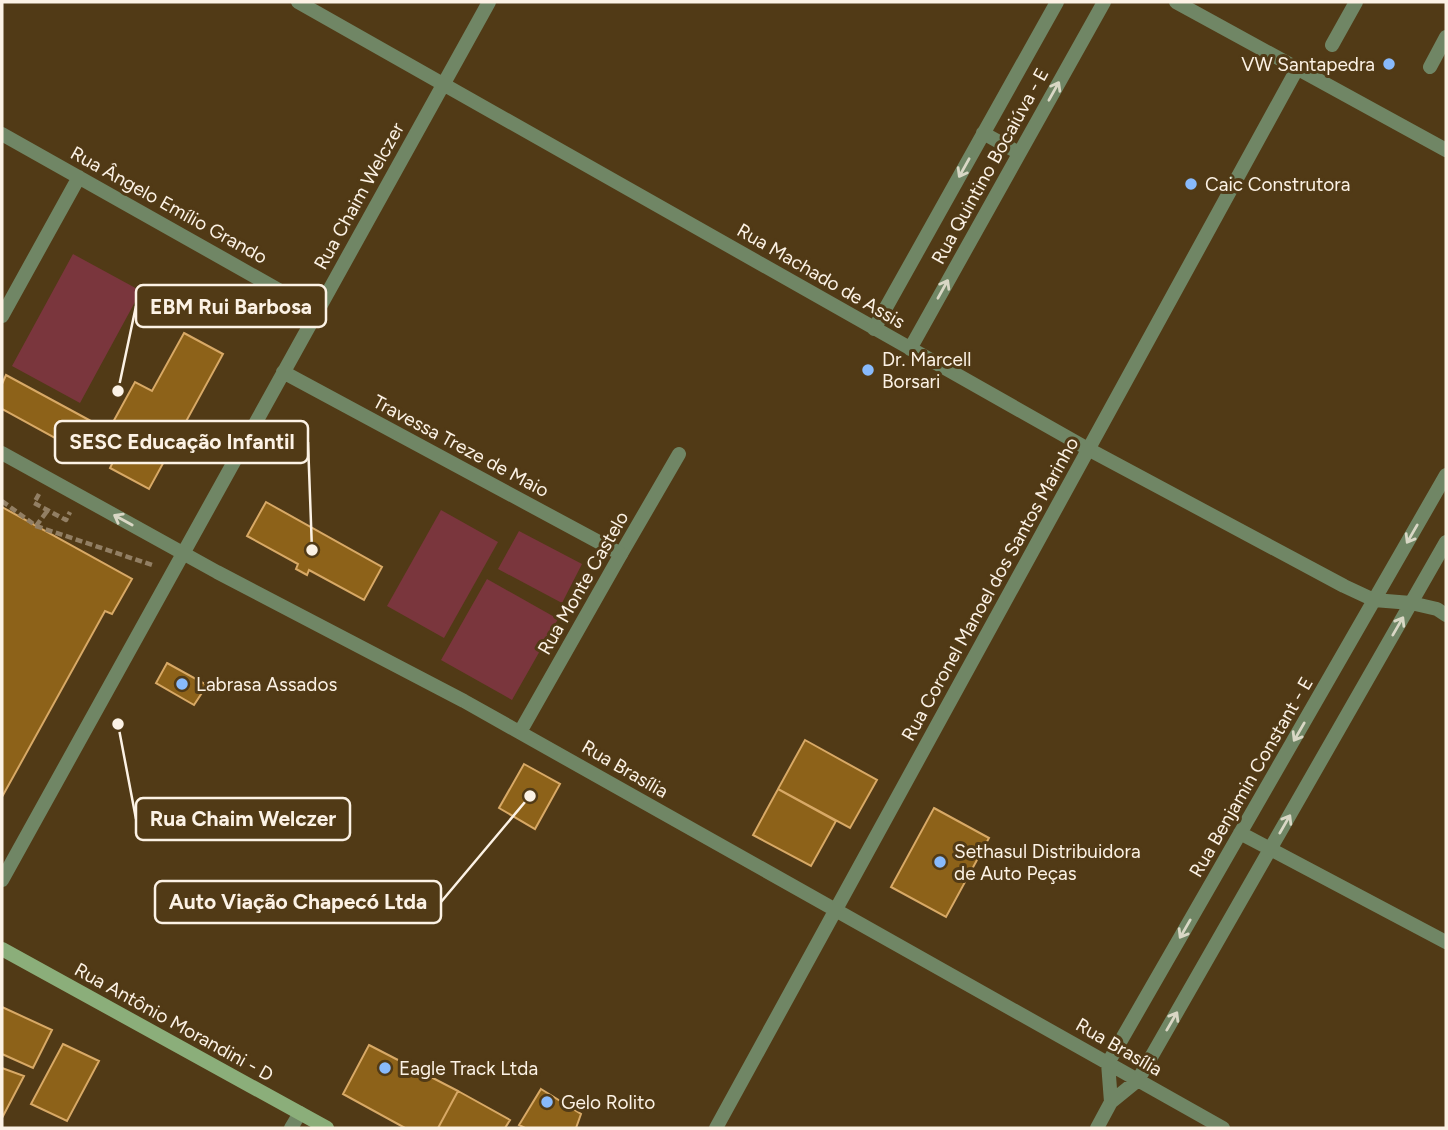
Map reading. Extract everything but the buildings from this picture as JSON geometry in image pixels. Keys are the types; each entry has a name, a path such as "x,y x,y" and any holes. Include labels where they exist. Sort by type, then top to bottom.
{"street":[{"name":"Rua Machado de Assis","path":"298,2 1088,449 1374,600 1411,603 1437,609 1446,615"},
{"name":"Rua Chaim Welczer","path":"2,880 489,2"},
{"name":"Rua Quintino Bocaiúva - E","path":"874,329 1057,2"},
{"name":"Rua Quintino Bocaiúva - E","path":"909,349 1104,2"},
{"path":"1176,2 1446,150"},
{"path":"1332,45 1356,2"},
{"path":"1430,67 1446,37"},
{"name":"Rua Coronel Manoel dos Santos Marinho","path":"716,1128 1297,69"},
{"path":"984,133 1020,153"},
{"name":"Rua Ângelo Emílio Grando","path":"2,134 316,311"},
{"path":"2,316 79,177"},
{"name":"Travessa Treze de Maio","path":"282,372 621,554"},
{"name":"Rua Brasília","path":"2,453 182,553 520,732 1223,1128"},
{"name":"Rua Monte Castelo","path":"520,732 679,454"},
{"name":"Rua Benjamin Constant - E","path":"1108,1063 1446,475"},
{"path":"1097,1128 1111,1102 1138,1080 1446,542"},
{"path":"1240,833 1446,942"},
{"name":"Rua Antônio Morandini - D","path":"2,949 327,1128"},
{"path":"1108,1063 1111,1102"},
{"path":"291,1128 300,1113"}],"path":[{"path":"38,497 34,503 66,520 69,514"},
{"path":"2,500 36,526 172,572"},
{"path":"36,526 48,510"}],"shaded area":[{"path":"73,254 141,291 80,403 12,366"},
{"path":"441,510 498,542 444,638 387,606"},
{"path":"519,531 582,564 562,603 498,569"},
{"path":"487,579 558,619 512,700 441,660"}],"place":[{"name":"VW Santapedra","path":"1389,64"},
{"name":"Caic Construtora","path":"1191,184"},
{"name":"Dr. Marcell Borsari","path":"868,370"},
{"name":"EBM Rui Barbosa","path":"118,391"},
{"name":"SESC Educação Infantil","path":"312,550"},
{"name":"Labrasa Assados","path":"182,684"},
{"name":"Rua Chaim Welczer","path":"118,724"},
{"name":"Auto Viação Chapecó Ltda","path":"530,796"},
{"name":"Sethasul Distribuidora de Auto Peças","path":"940,862"},
{"name":"Eagle Track Ltda","path":"385,1068"},
{"name":"Gelo Rolito","path":"547,1102"}]}
